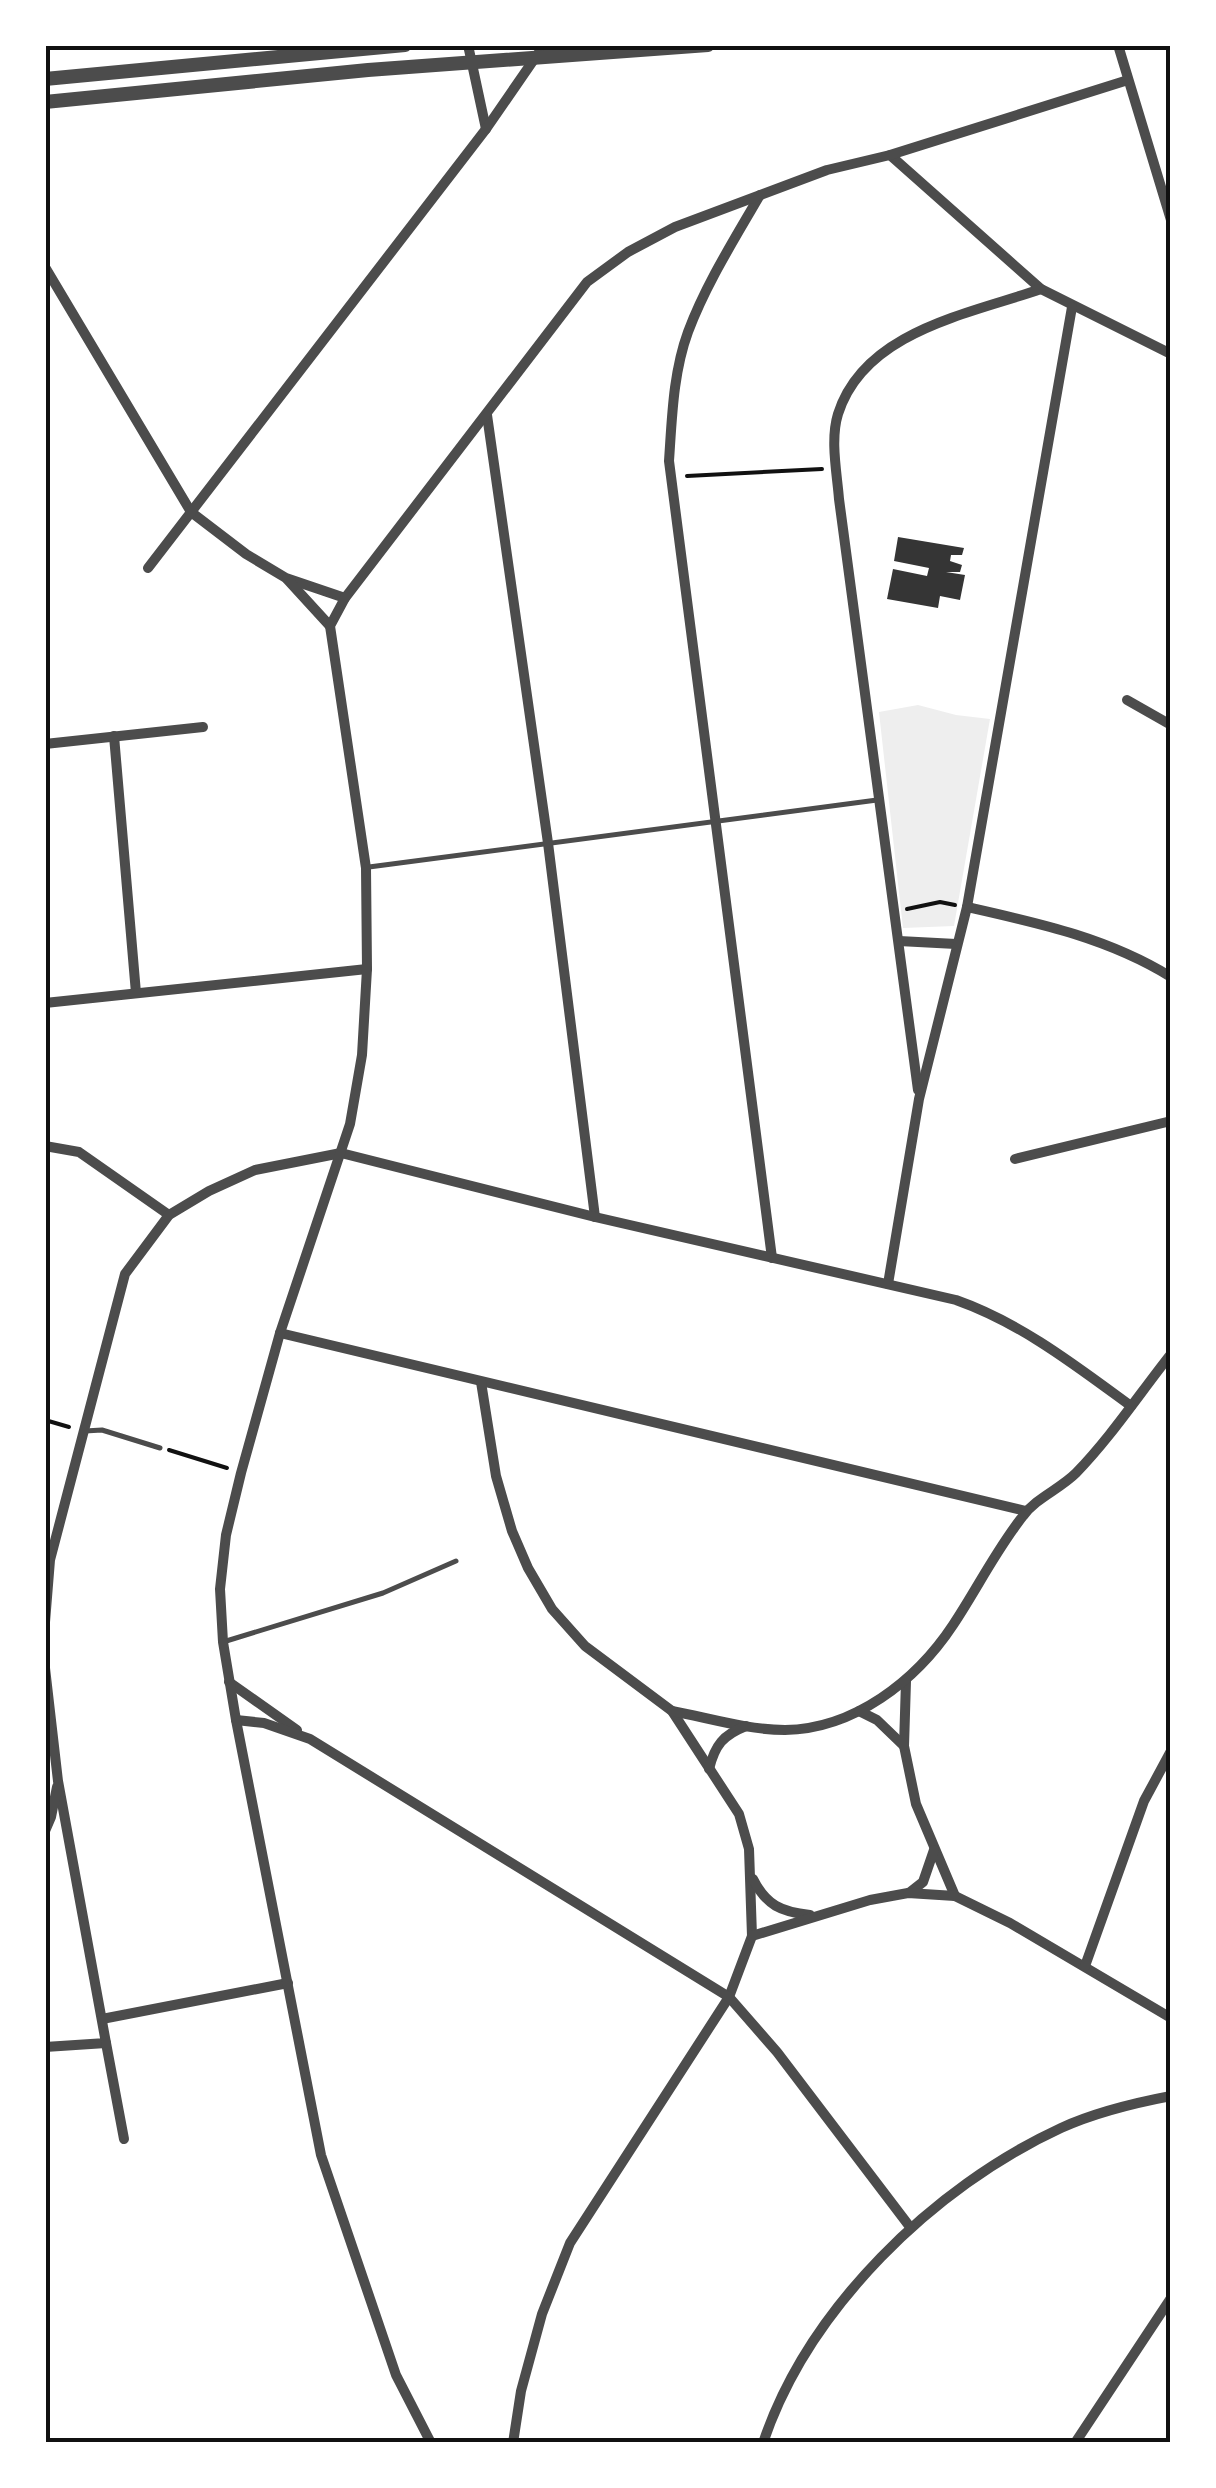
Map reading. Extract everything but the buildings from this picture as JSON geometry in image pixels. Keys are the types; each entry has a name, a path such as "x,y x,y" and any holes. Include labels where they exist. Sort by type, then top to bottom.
{"street":[{"path":"45,79 405,45"},
{"path":"468,45 486,129"},
{"path":"148,568 486,129 544,45"},
{"path":"45,102 368,70 708,45"},
{"path":"1118,45 1171,220"},
{"path":"366,46 368,70"},
{"path":"330,626 345,598 587,282 628,252 676,226 827,170 1128,80"},
{"path":"890,154 1040,289 1171,354"},
{"path":"760,195 714,276 688,334 673,394 670,477 772,1258"},
{"path":"45,267 191,512 246,554 286,578 345,598"},
{"path":"919,1099 900,941 877,800 837,468 838,416 863,371 877,356 902,340 1040,289"},
{"path":"888,1284 919,1099 967,907 1072,307"},
{"path":"487,414 548,843 595,1218"},
{"path":"286,578 330,626 366,868 367,969 362,1054 350,1124 280,1333 240,1473 226,1536 220,1589 223,1642 322,2155 396,2375 431,2443"},
{"path":"1127,700 1171,725"},
{"path":"45,744 203,726"},
{"path":"114,736 136,994"},
{"path":"967,907 1116,946 1171,976"},
{"path":"900,941 956,944"},
{"path":"45,1003 367,969"},
{"path":"1015,1159 1171,1121"},
{"path":"45,1146 79,1152 169,1215"},
{"path":"45,1622 50,1560 125,1274 169,1215 209,1191 255,1170 340,1153 595,1218 956,1300 995,1314 1070,1361 1130,1406"},
{"path":"280,1333 1026,1511"},
{"path":"672,1711 747,1726 783,1730 815,1727 859,1711 906,1681 952,1627 1026,1511 1074,1475 1171,1354"},
{"path":"481,1382 496,1476 512,1531 552,1609 585,1646 672,1711 739,1814 749,1849 752,1936 728,1997 570,2243 542,2314 521,2391 514,2443"},
{"path":"45,1668 58,1781 124,2139"},
{"path":"906,1681 904,1746 916,1804 955,1896"},
{"path":"230,1682 310,1739 728,1997 777,2052 910,2227"},
{"path":"859,1711 877,1720 904,1746"},
{"path":"236,1720 264,1723 310,1739"},
{"path":"710,1769 722,1739 747,1726"},
{"path":"1085,1966 1144,1800 1171,1750"},
{"path":"45,1831 52,1817 58,1781"},
{"path":"908,1894 922,1882 934,1850"},
{"path":"750,1874 761,1896 775,1908 817,1916"},
{"path":"752,1936 870,1900 908,1894 955,1896 1171,2018"},
{"path":"102,2020 288,1984"},
{"path":"45,2047 106,2043"},
{"path":"763,2443 773,2413 809,2350 854,2287 910,2227 947,2197 1060,2128 1128,2104 1171,2096"},
{"path":"1075,2443 1171,2298"}],"lane":[{"path":"366,868 877,800"},
{"path":"83,1431 102,1430 160,1448"},
{"path":"223,1642 383,1593 456,1561"}],"path":[{"path":"670,477 837,468"},
{"path":"896,920 909,907 922,904 940,902 967,907"},
{"path":"45,1420 83,1431"},
{"path":"160,1448 240,1473"}],"shaded area":[{"path":"918,705 990,719 954,926 903,928 879,712"}]}
